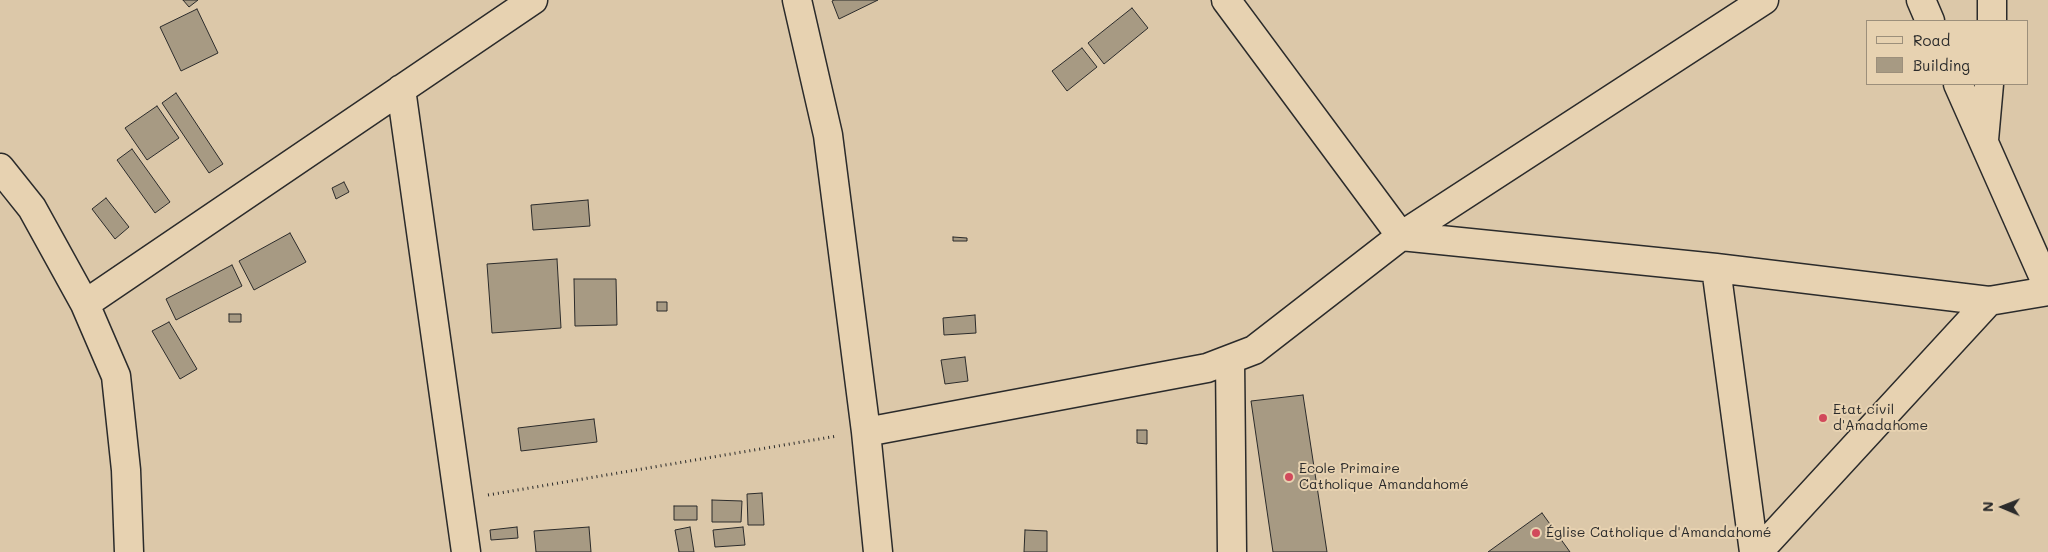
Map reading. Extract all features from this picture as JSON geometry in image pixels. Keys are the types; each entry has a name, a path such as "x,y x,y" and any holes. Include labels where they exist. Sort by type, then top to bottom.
{"street":[{"path":"85,304 533,0"},
{"path":"798,0 828,135 866,432 878,552"},
{"path":"1226,0 1401,236 1716,268 1989,300 2048,291"},
{"path":"866,432 1207,368 1254,350 1401,236 1764,0"},
{"path":"1921,0 1930,20"},
{"path":"1992,0 1992,20"},
{"path":"1958,85 2048,287"},
{"path":"1983,141 1989,85"},
{"path":"401,89 466,552"},
{"path":"0,168 32,208 85,304 116,376 126,470 130,552"},
{"path":"1716,268 1756,552"},
{"path":"1756,552 1989,300"},
{"path":"1230,360 1232,552"}],"path":[{"path":"458,500 866,432"}],"building":[{"path":"183,0 198,0 189,7"},
{"path":"878,0 839,19 832,1"},
{"path":"1132,8 1148,28 1104,64 1088,43"},
{"path":"197,9 218,53 181,71 160,27"},
{"path":"1082,48 1097,67 1067,91 1052,71"},
{"path":"176,93 223,164 209,173 162,103"},
{"path":"157,106 179,138 147,160 125,128"},
{"path":"132,149 170,202 155,213 117,160"},
{"path":"344,182 349,192 336,199 332,188"},
{"path":"106,198 129,227 115,239 92,209"},
{"path":"588,200 590,226 533,230 531,205"},
{"path":"290,233 306,262 254,290 239,261"},
{"path":"953,237 967,238 967,241 953,241"},
{"path":"557,259 561,328 492,333 487,264"},
{"path":"232,265 242,286 176,320 166,299"},
{"path":"574,279 616,279 617,325 575,326"},
{"path":"657,302 667,302 667,311 657,311"},
{"path":"229,314 241,314 241,322 229,322"},
{"path":"975,315 976,333 944,335 943,318"},
{"path":"169,322 197,369 180,379 152,331"},
{"path":"965,357 968,381 945,384 941,360"},
{"name":"Ecole Primaire Catholique Amandahomé","path":"1303,395 1327,552 1273,552 1251,401"},
{"path":"594,419 597,442 521,451 518,428"},
{"path":"1137,430 1147,430 1147,444 1137,443"},
{"path":"762,493 764,525 748,525 747,494"},
{"path":"712,500 742,501 741,522 712,522"},
{"path":"674,506 697,506 697,520 674,520"},
{"name":"Église Catholique d'Amandahomé","path":"1542,513 1570,552 1488,552"},
{"path":"517,527 518,538 491,540 490,530"},
{"path":"589,527 591,552 536,552 534,531"},
{"path":"690,527 694,552 679,552 675,530"},
{"path":"743,527 745,545 715,547 713,530"},
{"path":"1025,530 1047,531 1047,552 1024,552"}],"place":[{"name":"Etat civil d'Amadahome","path":"1823,418"},
{"name":"Ecole Primaire Catholique Amandahomé","path":"1289,477"},
{"name":"Église Catholique d'Amandahomé","path":"1536,533"}]}
